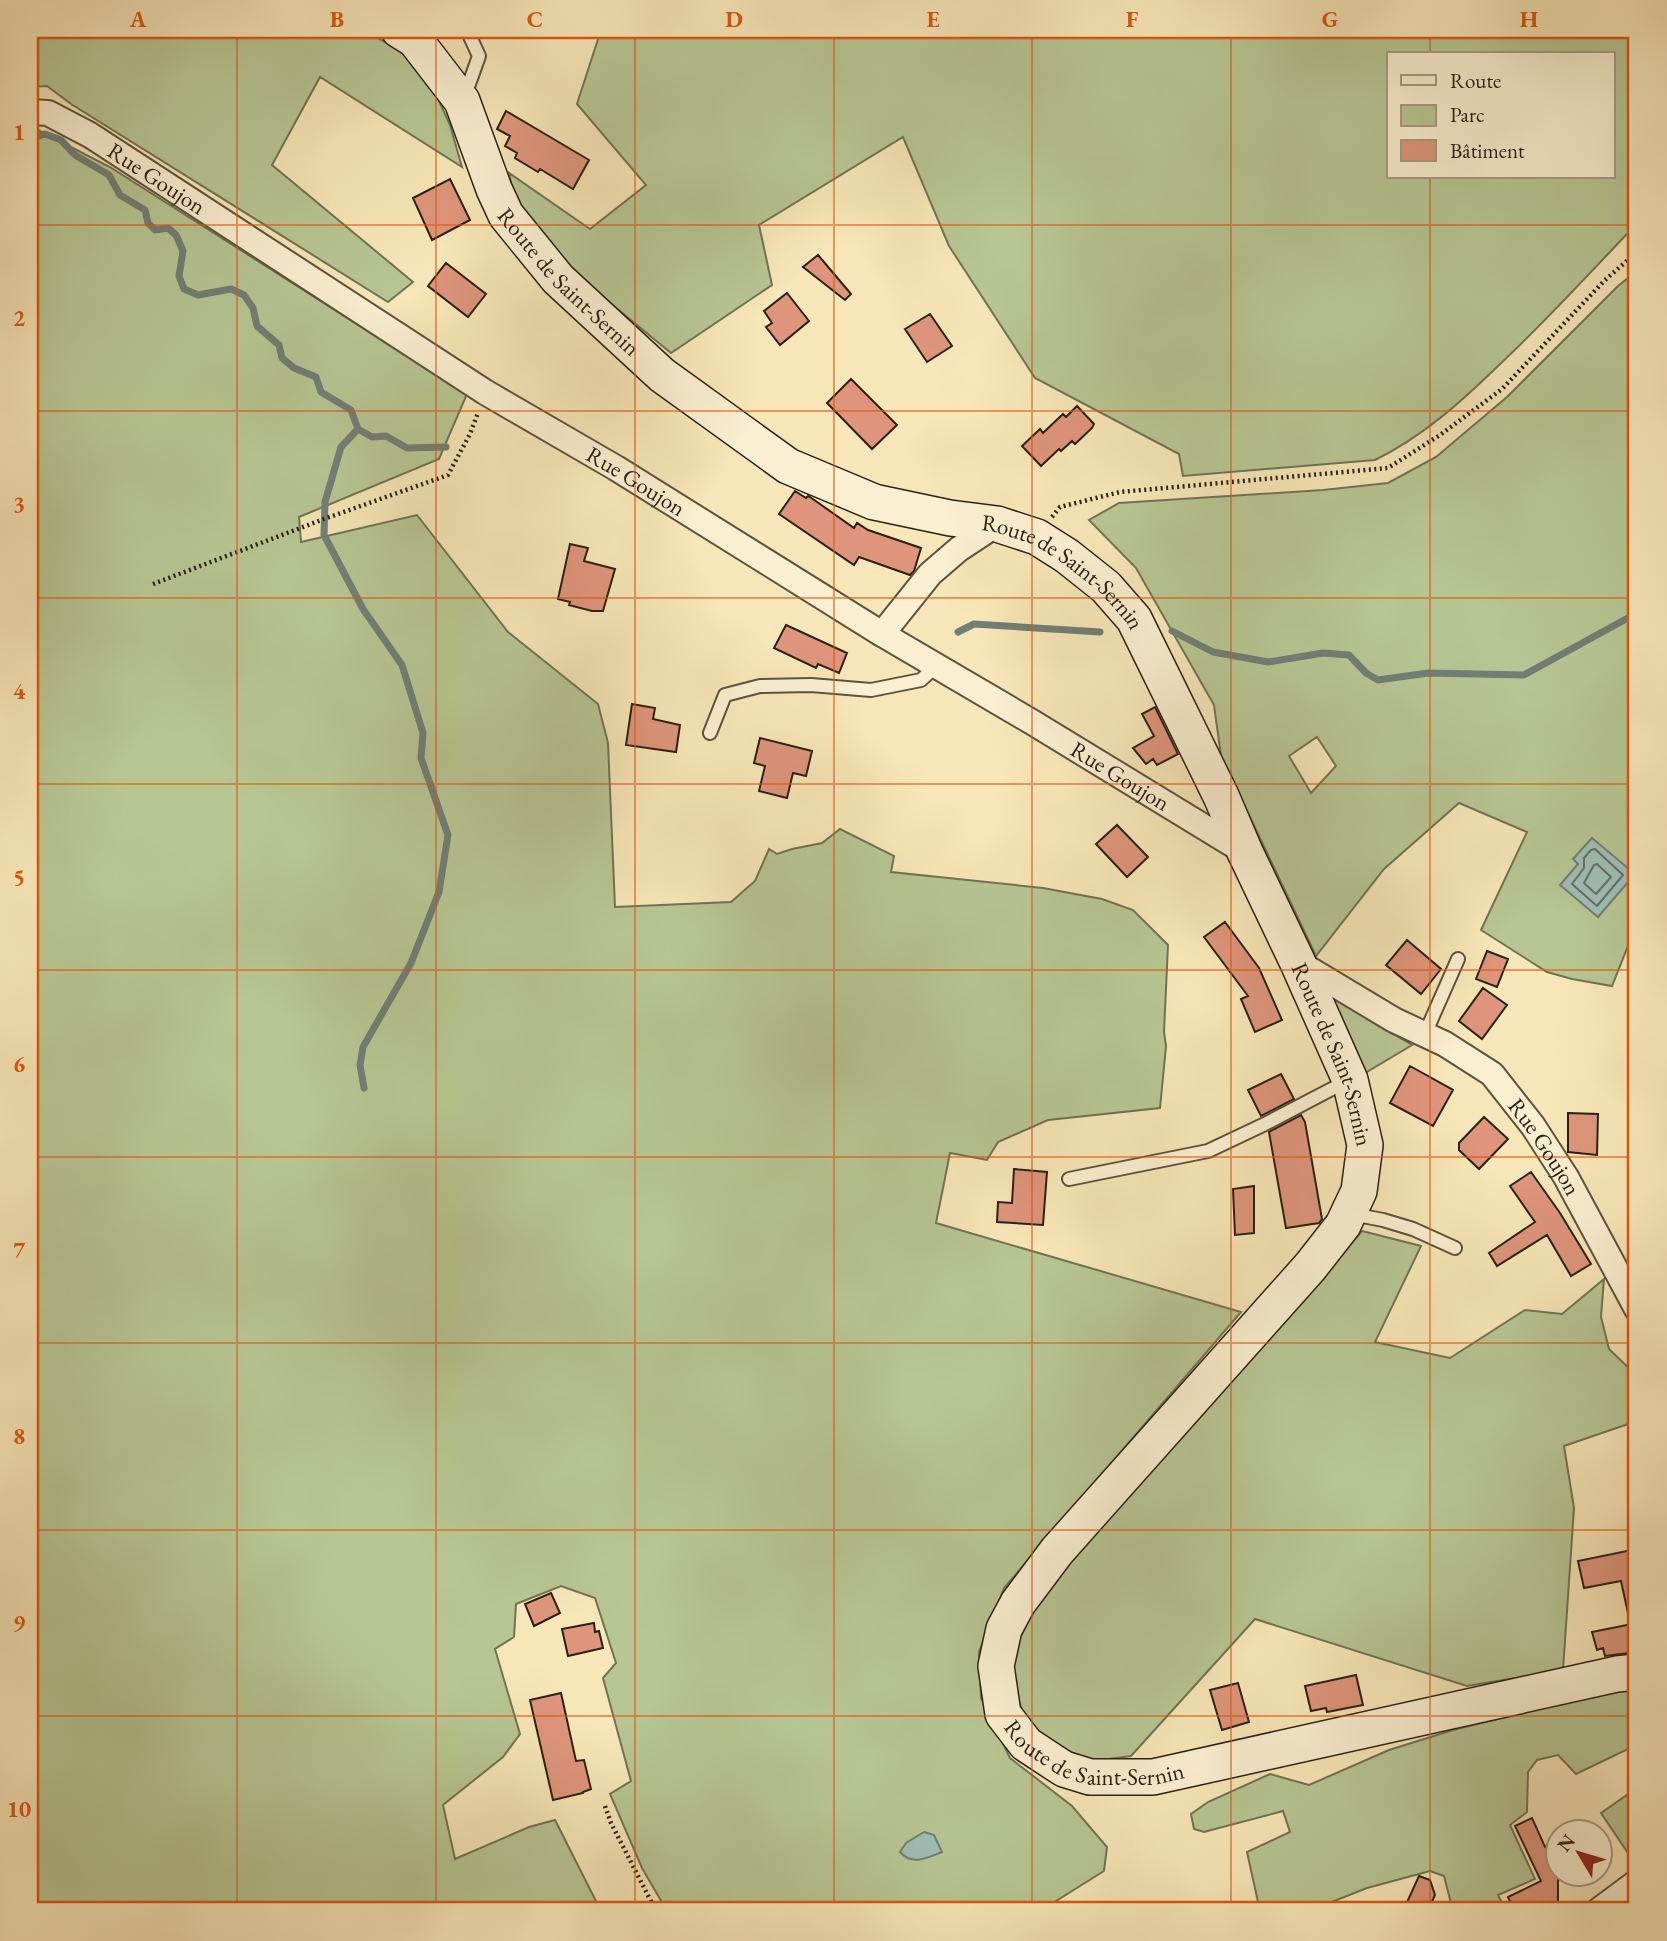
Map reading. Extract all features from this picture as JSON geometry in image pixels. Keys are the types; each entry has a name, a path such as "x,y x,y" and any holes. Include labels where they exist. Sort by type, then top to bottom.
{"street":[{"name":"Route de Saint-Sernin","path":"399,30 415,40 462,101 506,215 558,279 662,375 788,467 874,502 950,519 997,524 1037,537 1067,556 1106,587 1134,619 1221,796 1350,1080 1365,1144 1359,1191 1343,1225 1310,1267 1058,1551 1018,1603 1004,1629 996,1666 1003,1714 1026,1744 1064,1769 1090,1777 1153,1777 1617,1674 1637,1672"},
{"name":"Rue Goujon","path":"30,112 48,113 90,135 485,392 617,468 882,634 1245,852"},
{"path":"882,634 930,574 959,549 997,524"},
{"name":"Rue Goujon","path":"1298,963 1394,1020 1445,1044 1492,1074 1533,1126 1631,1281 1637,1309"},
{"path":"1598,1911 1637,1882"}],"lane":[{"path":"462,101 479,56 467,30"},
{"path":"710,733 725,695 760,686 811,685 871,690 921,680 937,665"},
{"path":"1425,1034 1458,959"},
{"path":"1069,1179 1208,1151 1350,1080"},
{"path":"1348,1214 1413,1228 1455,1248"}],"path":[{"path":"1037,537 1060,507 1120,492 1388,468 1440,435 1502,389 1604,281 1637,253"},
{"path":"153,584 447,475 471,434 485,392"},
{"path":"605,1806 611,1824 656,1911"}],"green space":[{"path":"30,30 362,30 399,49 435,92 450,125 462,167 320,77 272,165 413,282 388,302 71,104 47,86 30,87"},
{"path":"601,30 1637,30 1637,226 1470,393 1425,430 1375,460 1183,476 1179,454 1035,378 949,246 903,137 759,225 772,285 671,353 570,270 515,202 509,173 590,229 646,185 577,104"},
{"path":"30,130 38,130 110,167 467,394 439,459 299,517 301,542 417,515 508,632 598,704 608,743 615,907 731,902 755,881 769,849 777,854 822,843 840,829 894,856 891,872 1043,888 1102,899 1133,910 1168,945 1164,1032 1166,1046 1160,1108 1048,1120 998,1142 987,1160 950,1153 936,1223 1241,1312 1004,1588 979,1652 981,1698 1010,1758 1072,1806 1107,1847 1104,1871 1040,1911 667,1911 642,1868 610,1794 631,1781 603,1678 616,1663 595,1598 561,1586 516,1604 514,1637 495,1649 520,1734 503,1757 443,1805 455,1859 529,1827 555,1820 601,1911 30,1911"},
{"path":"1637,271 1637,923 1612,986 1547,972 1481,930 1527,832 1459,803 1384,869 1316,956 1221,756 1214,705 1136,568 1089,520 1119,503 1323,490 1388,483 1436,457 1507,397 1618,286","holes":["1317,737 1336,766 1311,793 1289,756"]},
{"path":"1337,1000 1412,1045 1365,1073 1329,1001"},
{"path":"1362,1231 1421,1246 1375,1342 1450,1358 1525,1310 1562,1314 1604,1279 1601,1317 1609,1349 1637,1376 1637,1421 1564,1446 1574,1508 1563,1670 1467,1686 1255,1619 1131,1756 1093,1761 1056,1746 1026,1720 1012,1683 1013,1652 1041,1596"},
{"path":"1636,1685 1637,1757 1632,1747 1576,1774 1558,1755 1537,1760 1528,1772 1527,1812 1510,1825 1535,1879 1498,1895 1506,1911 1453,1911 1444,1876 1430,1871 1367,1888 1309,1911 1260,1911 1247,1852 1290,1832 1283,1811 1204,1832 1194,1829 1191,1814 1208,1802 1270,1774 1309,1785 1389,1750 1453,1730"},
{"path":"1637,1788 1637,1859 1634,1862 1614,1832 1614,1818 1604,1818 1601,1813"}],"water":[{"path":"1592,838 1635,874 1598,917 1560,885 1578,864 1573,859"},
{"path":"924,1832 934,1835 942,1852 915,1860 900,1852 906,1843"}],"building":[{"path":"506,111 589,160 573,189 515,158 517,153 505,146 510,136 497,129"},
{"path":"450,179 470,220 432,240 413,198"},
{"path":"818,255 851,294 845,300 803,267"},
{"path":"446,263 486,294 468,317 428,286"},
{"path":"787,293 809,321 780,345 766,327 772,323 764,311"},
{"path":"930,314 952,346 927,362 905,329"},
{"path":"851,379 897,425 872,449 827,403"},
{"path":"1077,406 1094,424 1092,428 1075,444 1072,441 1061,451 1059,449 1041,466 1022,446 1040,429 1043,433 1063,414 1066,417"},
{"path":"795,491 806,498 810,497 854,528 857,523 868,530 921,548 914,571 910,575 859,557 854,565 779,514"},
{"path":"570,544 588,548 584,561 615,569 603,611 569,605 570,602 558,599"},
{"path":"786,625 847,653 839,673 818,664 816,668 774,648"},
{"path":"632,704 655,708 653,719 680,725 676,752 626,745"},
{"path":"1155,707 1178,754 1157,765 1153,759 1146,764 1133,748 1154,736 1142,714"},
{"path":"760,738 812,751 806,776 793,773 787,798 759,791 765,766 754,763"},
{"path":"1117,825 1148,857 1127,877 1096,844"},
{"path":"1225,922 1259,968 1282,1020 1255,1032 1241,999 1248,996 1204,937"},
{"path":"1407,940 1441,969 1421,994 1386,965"},
{"path":"1487,951 1508,959 1497,987 1476,979"},
{"path":"1483,988 1507,1005 1482,1039 1459,1021"},
{"path":"1410,1066 1453,1090 1433,1126 1390,1103"},
{"path":"1281,1074 1294,1099 1261,1116 1248,1090"},
{"path":"1568,1113 1598,1114 1597,1155 1568,1152"},
{"path":"1301,1115 1305,1122 1322,1219 1319,1223 1286,1228 1269,1132"},
{"path":"1484,1117 1508,1139 1479,1169 1459,1150 1459,1143"},
{"path":"1014,1169 1047,1172 1043,1225 997,1222 998,1202 1012,1203"},
{"path":"1531,1172 1591,1264 1571,1276 1547,1235 1497,1266 1489,1253 1535,1222 1510,1186"},
{"path":"1254,1186 1254,1233 1235,1235 1233,1189"},
{"path":"1637,1549 1637,1617 1629,1618 1621,1581 1584,1588 1578,1561"},
{"path":"551,1593 560,1613 534,1626 525,1604"},
{"path":"594,1623 595,1632 599,1631 603,1648 568,1656 562,1629"},
{"path":"1637,1623 1637,1652 1605,1656 1603,1648 1597,1650 1592,1632"},
{"path":"1356,1675 1363,1705 1327,1712 1326,1708 1311,1711 1305,1686"},
{"path":"1238,1683 1249,1722 1222,1730 1210,1690"},
{"path":"561,1693 576,1761 584,1760 591,1789 553,1800 530,1700"},
{"path":"1532,1818 1544,1845 1544,1888 1558,1888 1558,1911 1551,1902 1532,1911 1515,1911 1508,1897 1541,1881 1515,1826"},
{"path":"1419,1876 1430,1880 1435,1895 1428,1911 1403,1911"}],"waterway":[{"path":"30,139 45,134 61,140 75,155 109,175 120,195 145,210 148,223 155,230 168,228 176,235 183,251 179,276 184,289 198,295 231,289 244,295 253,308 257,326 279,345 282,358 294,368 316,377 321,392 351,410 358,429 372,437 386,436 407,448 446,447"},
{"path":"358,429 341,447 325,502 324,535 363,609 402,665 423,733 421,758 448,835 439,892 411,963 363,1047 360,1065 364,1088"},
{"path":"1172,631 1213,652 1268,662 1323,653 1349,655 1366,673 1378,680 1428,673 1524,675 1637,613"},
{"path":"958,632 974,624 1100,632"}]}
